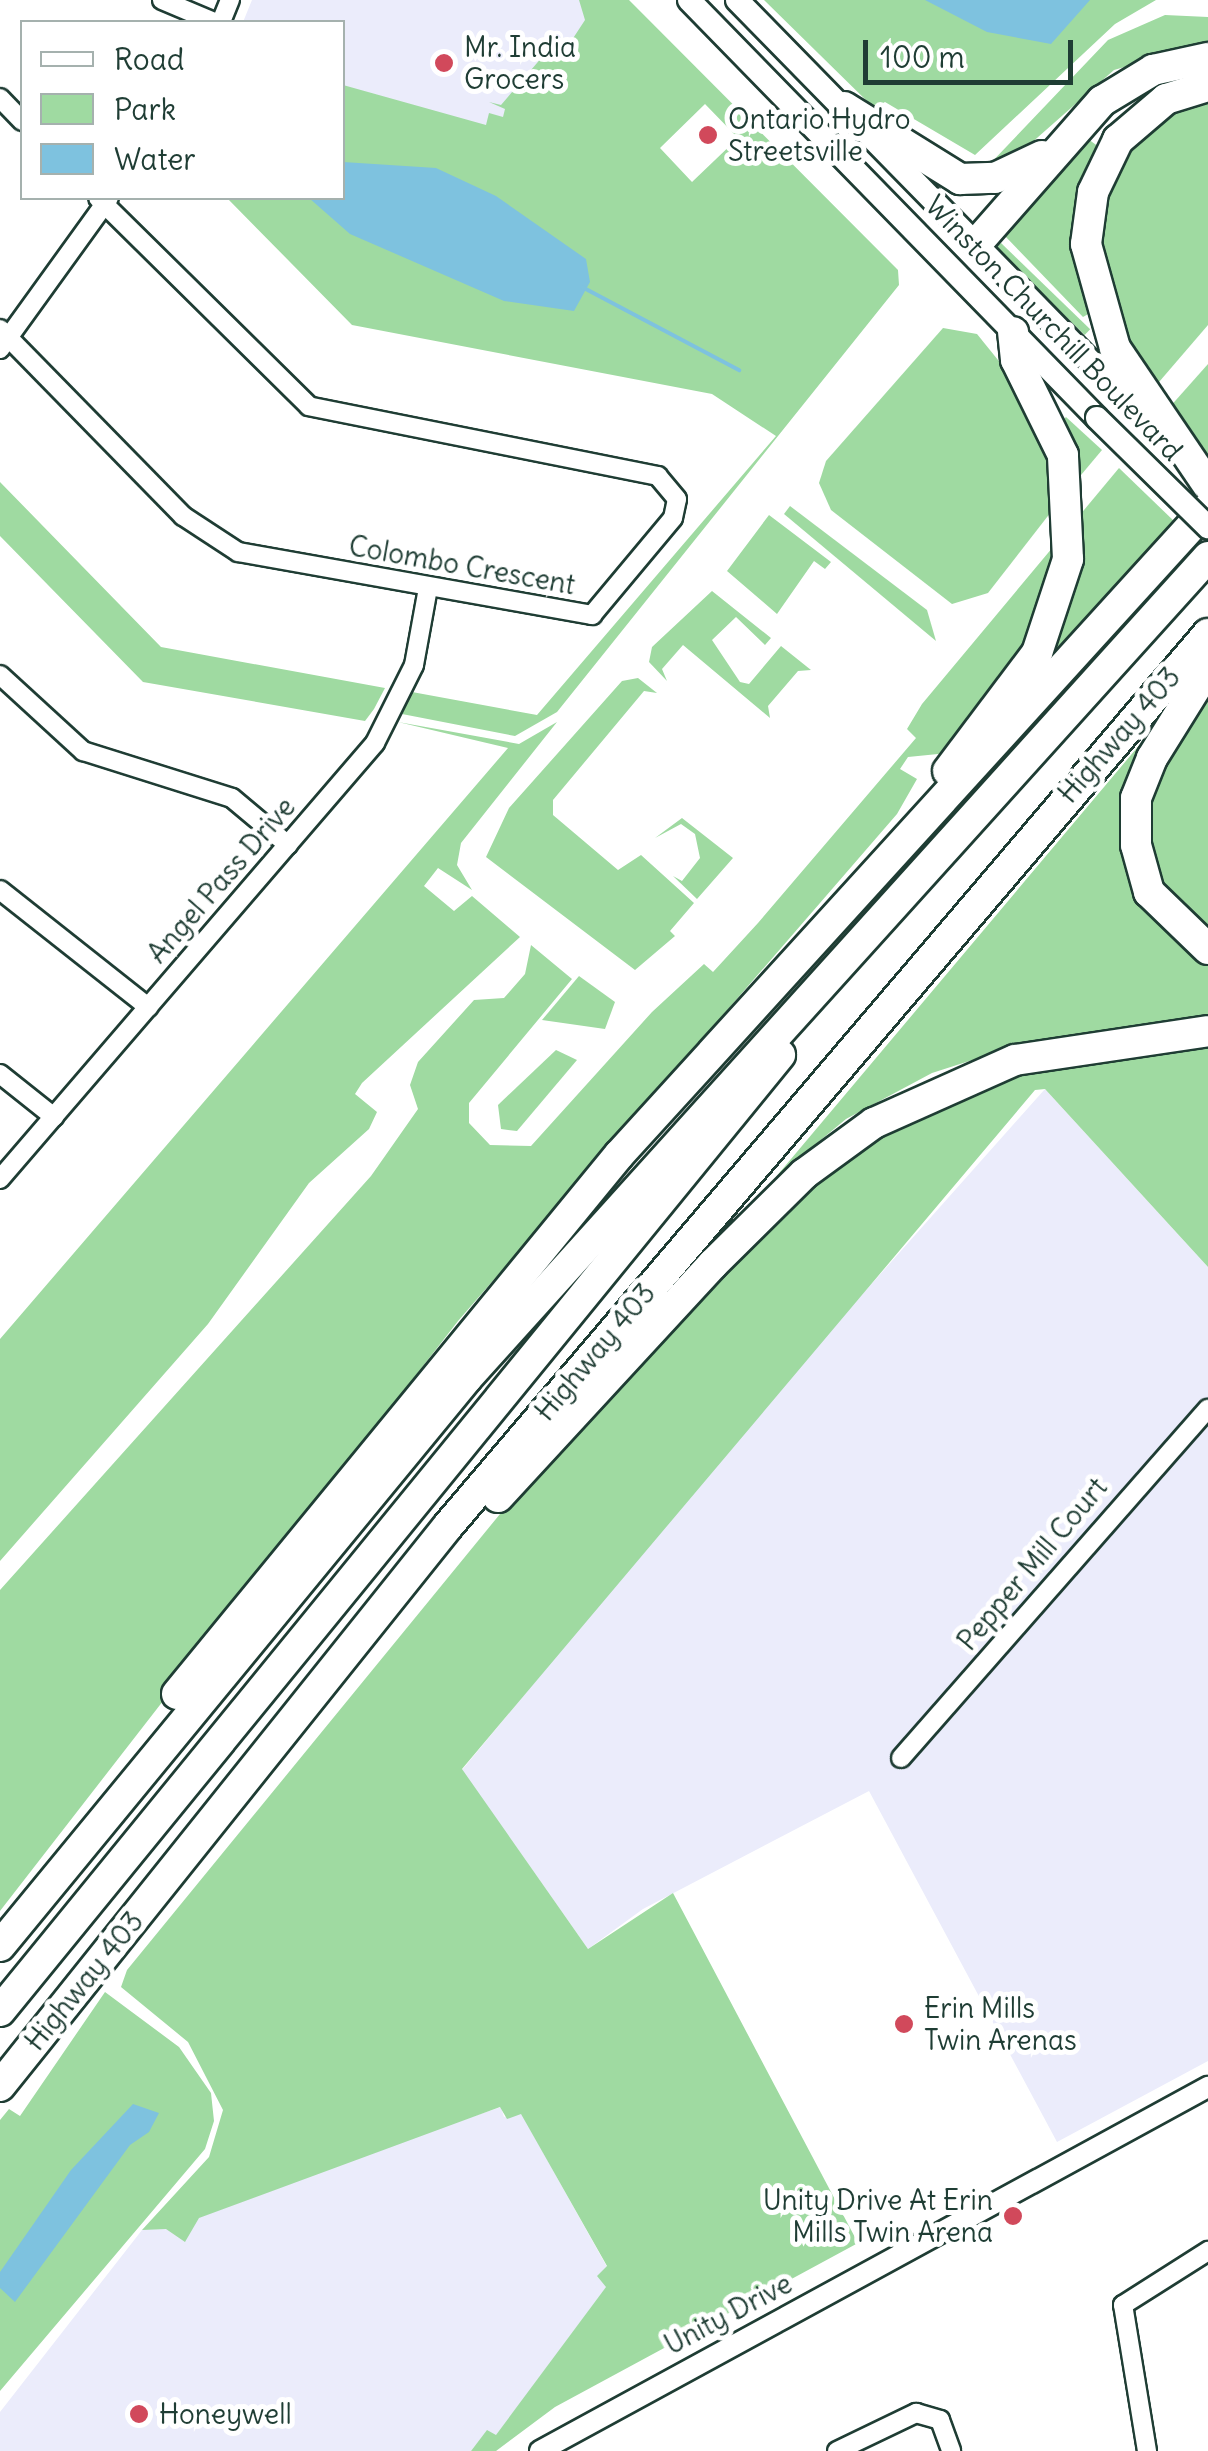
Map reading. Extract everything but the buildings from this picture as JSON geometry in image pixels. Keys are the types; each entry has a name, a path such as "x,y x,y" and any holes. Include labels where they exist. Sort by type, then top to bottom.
{"highway":[{"path":"978,242 1054,152 1119,88 1208,58"},
{"path":"1208,86 1166,99 1128,127 1093,192 1089,279 1123,379 1208,485"},
{"path":"844,107 867,113 927,164 960,179 995,178 1054,152"},
{"path":"786,979 1029,668 1068,558 1069,483 1014,332"},
{"path":"51,1876 96,1798 352,1469 619,1154 786,979 1208,508"},
{"name":"Highway 403","path":"0,1946 51,1876 467,1378 810,1006 1208,557"},
{"name":"Highway 403","path":"0,2086 448,1526 1208,634"},
{"path":"1208,668 1152,758 1136,798 1136,845 1150,892 1208,948"},
{"path":"0,2010 778,1058 810,1006"},
{"path":"448,1526 493,1502 804,1174 874,1124 1015,1060 1208,1031"}],"main road":[{"name":"Winston Churchill Boulevard","path":"689,0 1208,527"},
{"name":"Winston Churchill Boulevard","path":"737,0 978,242 1123,379"}],"street":[{"path":"162,0 213,20"},
{"path":"0,98 20,118"},
{"path":"3,339 104,200"},
{"name":"Colombo Crescent","path":"3,339 211,539 428,588 592,615 674,518 676,498 658,476 308,406 104,200"},
{"name":"Angel Pass Drive","path":"0,1179 288,845 395,712 428,588"},
{"path":"0,675 83,751 232,798 288,845"},
{"path":"0,890 148,1007"},
{"path":"0,1074 54,1118"},
{"name":"Pepper Mill Court","path":"901,1758 1208,1409"},
{"name":"Unity Drive","path":"540,2451 1208,2087"},
{"path":"1148,2451 1123,2305 1130,2292 1208,2251"},
{"path":"837,2451 916,2412 940,2420 952,2451"}],"shaded area":[{"path":"252,0 617,0 504,137 345,93 345,20 244,20"},
{"path":"1045,1089 1208,1267 1208,2061 1057,2142 869,1791 643,1909 588,1949 462,1770 771,1397"},
{"path":"501,2107 504,2117 521,2113 607,2267 607,2286 496,2436 487,2431 471,2451 0,2451 0,2412 142,2230"}],"green space":[{"path":"579,0 629,0 898,270 899,285 557,712 515,736 402,714 412,692 537,715 776,436 712,394 352,325 229,200 345,200 345,86 486,125 489,113 503,117 505,109 489,102 501,105 543,56 538,46 568,46 585,20","holes":["705,104 738,138 692,182 660,148"]},
{"path":"764,0 1156,0 1115,24 975,155 885,102 874,108"},
{"path":"1165,15 1208,17 1208,43 1114,70 1011,161 986,168 1108,40"},
{"path":"1208,99 1208,325 1153,389 1127,347 1097,243 1109,189 1135,140 1159,118"},
{"path":"1088,139 1099,147 1079,267 1090,313 1083,317 1004,235"},
{"path":"1001,243 1090,329 1085,335 995,249"},
{"path":"943,328 977,334 1040,412 1058,503 988,593 952,604 831,510 819,483 826,461"},
{"path":"1208,364 1208,463 1168,409"},
{"path":"1066,417 1102,450 1076,481 1062,421"},
{"path":"1119,468 1176,523 1024,692 1079,516"},
{"path":"0,482 161,647 385,688 374,709 365,721 143,682 0,536"},
{"path":"790,506 927,610 936,641 784,514"},
{"path":"769,515 831,562 825,569 814,561 777,614 727,571"},
{"path":"1058,541 1039,622 948,753 908,757 900,769 917,779 897,814 458,1321 0,1911 0,1590 371,1176 418,1109 410,1085 418,1062 474,1000 504,998 525,974 531,945 572,979 469,1103 469,1123 490,1145 531,1146 652,1012 704,964 713,972 758,923 916,738 907,729 922,704"},
{"path":"712,591 771,638 765,645 736,617 712,640 740,682 749,684 781,646 811,670 798,671 768,706 770,718 683,645 662,669 667,681 649,662 652,647"},
{"path":"638,678 657,693 644,691 553,800 553,815 618,870 641,855 694,903 670,931 675,936 635,970 486,857 509,808 622,681"},
{"path":"1208,688 1208,935 1154,877 1147,801"},
{"path":"1168,711 1124,830 1208,957 1208,1017 1016,1046 932,1073 846,1119 775,1178"},
{"path":"398,722 519,744 557,722 461,843 457,865 472,890 438,868 424,886 454,911 472,896 520,937 362,1083 355,1094 377,1112 369,1129 309,1183 208,1324 0,1561 0,1339 508,748"},
{"path":"682,818 733,858 697,899 673,876 682,881 700,858 695,834 681,824 655,838"},
{"path":"579,976 615,1002 605,1029 542,1020"},
{"path":"1208,1045 1208,1267 1045,1089 1035,1090 462,1769 588,1949 673,1893 858,2243 555,2407 496,2451 471,2451 487,2430 496,2435 606,2287 597,2276 607,2266 521,2114 507,2119 500,2107 199,2218 185,2242 166,2229 142,2230 209,2157 223,2110 188,2042 121,1987 127,1970 509,1503 793,1203 853,1152 901,1121 1027,1070"},
{"path":"556,1050 577,1060 517,1131 501,1129 498,1105"},
{"path":"105,1992 179,2047 211,2093 214,2121 205,2149 0,2391 0,2120 9,2109 20,2116"}],"water":[{"path":"925,0 1090,0 1051,44 987,32"},
{"path":"345,162 436,168 496,196 586,259 590,282 574,311 504,301 350,234 311,200 345,200"},
{"path":"133,2104 159,2113 149,2132 130,2145 15,2302 0,2288 0,2272 71,2170"}],"waterway":[{"path":"582,287 739,370"}],"place":[{"name":"Mr. India Grocers","path":"444,63"},
{"name":"Ontario Hydro Streetsville","path":"708,135"},
{"name":"Erin Mills Twin Arenas","path":"904,2024"},
{"name":"Unity Drive At Erin Mills Twin Arena","path":"1013,2216"},
{"name":"Honeywell","path":"139,2414"}]}
